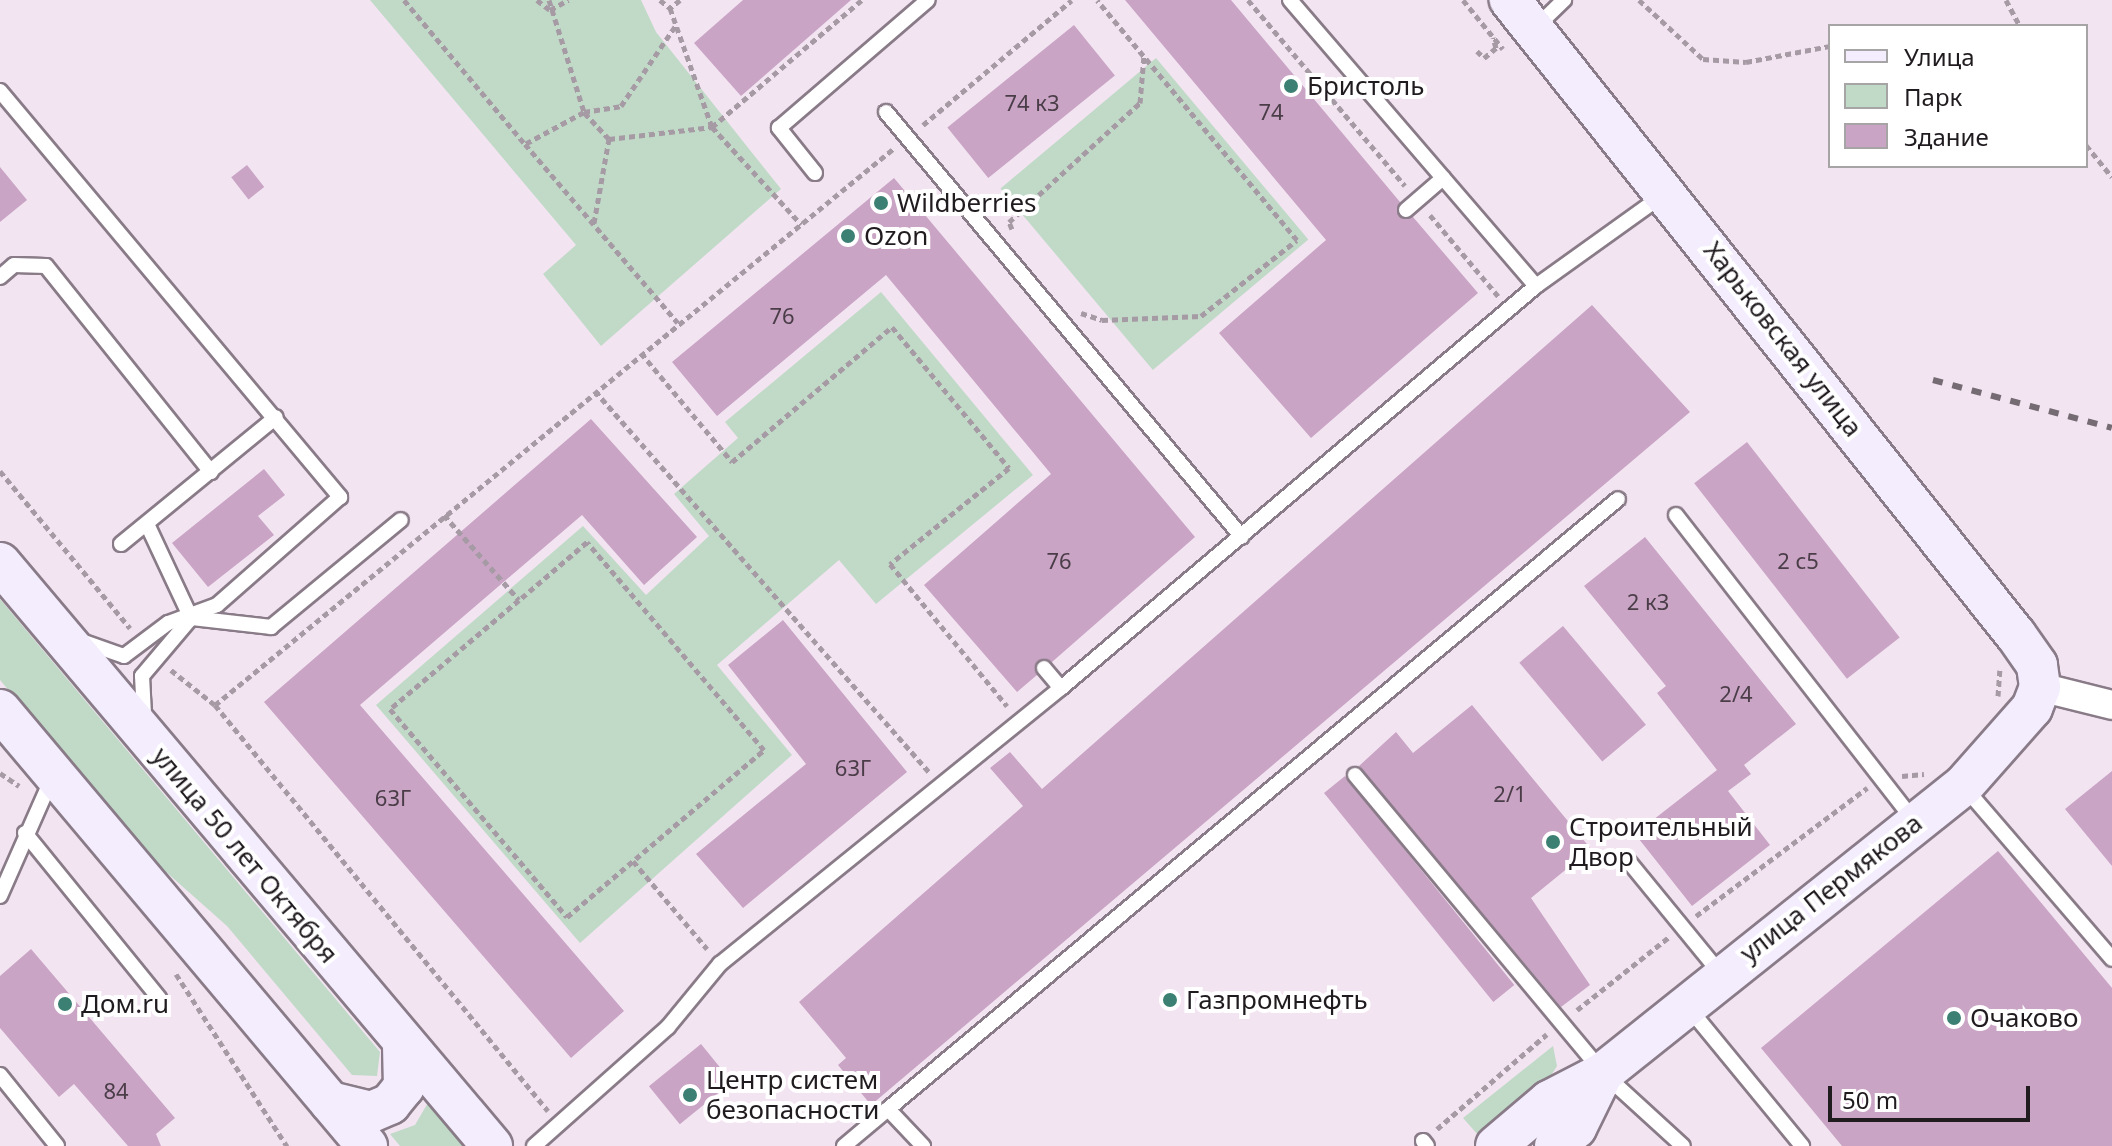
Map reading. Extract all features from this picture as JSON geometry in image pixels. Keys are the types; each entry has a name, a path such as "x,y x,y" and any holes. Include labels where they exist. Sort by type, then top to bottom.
{"street":[{"name":"Харьковская улица","path":"1522,15 2015,634 2037,665 2040,687"},
{"name":"улица 50 лет Октября","path":"0,563 403,1045 492,1146"},
{"path":"2040,687 2112,705"},
{"name":"улица Пермякова","path":"1496,1146 1549,1101 1603,1073 1721,974 1963,786 2032,708 2040,687"},
{"path":"0,710 47,788 367,1146"},
{"path":"330,1102 371,1112 390,1104 404,1087 403,1045"},
{"name":"улица Пермякова","path":"1555,1146 1576,1128 1603,1073"}],"lane":[{"path":"815,173 779,128 928,0"},
{"path":"1290,0 1536,286"},
{"path":"1522,15 1564,0"},
{"path":"0,91 340,497 217,605 191,618 168,623 124,656 103,653 51,623"},
{"path":"886,112 1242,537"},
{"path":"1412,205 1443,178"},
{"path":"534,1146 668,1027 689,993 720,964 938,782 1061,688 1536,286 1666,192"},
{"path":"0,277 14,265 46,266 211,472"},
{"path":"121,544 276,417"},
{"path":"844,1146 1618,499"},
{"path":"1676,515 1915,823"},
{"path":"191,618 271,627 401,520"},
{"path":"147,524 191,618"},
{"path":"153,743 141,688 158,660 191,618"},
{"path":"1047,671 1061,688"},
{"path":"1355,775 1603,1073 1683,1146"},
{"path":"1963,786 2112,959"},
{"path":"0,896 47,788"},
{"path":"25,833 159,998"},
{"path":"1630,863 1721,974"},
{"path":"1686,1004 1802,1146"},
{"path":"0,1075 57,1146"},
{"path":"888,1109 923,1146"}],"path":[{"path":"404,0 678,323"},
{"path":"537,0 550,10"},
{"path":"549,0 584,112 609,139"},
{"path":"550,10 568,0"},
{"path":"660,0 670,8 712,127 801,224"},
{"path":"670,8 680,0"},
{"path":"609,139 712,127 862,0"},
{"path":"215,705 1072,0"},
{"path":"1042,299 1102,320 1201,316 1297,240 1097,0"},
{"path":"1248,0 1412,205 1499,298 1489,306"},
{"path":"1639,0 1703,59 1746,62 1828,46"},
{"path":"2006,0 2019,24"},
{"path":"525,144 584,112 621,106 676,25"},
{"path":"1477,51 1484,58 1496,48 1493,37"},
{"path":"1014,234 1009,222 1140,103 1144,55"},
{"path":"593,224 609,139"},
{"path":"2088,147 2112,177"},
{"path":"641,353 732,462 892,327 1009,468 890,564 1009,709 1047,671"},
{"path":"595,391 938,782"},
{"path":"0,471 143,644"},
{"path":"444,515 519,600"},
{"path":"587,542 764,750 567,917 390,709 519,600 587,542"},
{"path":"158,660 215,705 559,1125"},
{"path":"0,773 47,788"},
{"path":"633,861 720,964"},
{"path":"164,960 287,1146"}],"green space":[{"path":"370,0 641,0 656,32 781,189 601,346 543,274 576,245"},
{"path":"1156,58 1308,240 1153,370 1000,188"},
{"path":"881,292 1033,475 876,604 839,560 717,665 792,755 580,943 376,705 583,526 646,595 709,536 674,494 738,438 725,422"},
{"path":"0,599 380,1052 377,1076 352,1075 227,926 147,855 0,680"},
{"path":"1553,1046 1557,1066 1550,1077 1479,1136 1463,1118"},
{"path":"429,1101 466,1146 400,1146 390,1134 415,1125"}],"building":[{"path":"743,0 851,0 741,96 694,43"},
{"path":"1125,0 1231,0 1400,202 1398,216 1413,217 1478,293 1311,438 1219,333 1326,240"},
{"path":"1074,25 1115,76 988,178 947,128"},
{"path":"247,165 264,187 248,199 231,177"},
{"path":"0,167 27,200 0,222"},
{"path":"894,178 1195,537 1052,662 1037,661 1037,675 1017,692 924,585 1051,474 886,275 717,416 672,362"},
{"path":"1592,305 1690,412 871,1105 838,1065 846,1058 799,1002 1023,806 990,768 1010,752 1042,789"},
{"path":"591,419 697,537 644,585 582,515 360,705 624,1011 571,1058 264,702"},
{"path":"1747,442 1900,637 1847,679 1694,483"},
{"path":"264,469 285,495 258,516 274,535 208,587 172,543"},
{"path":"1645,537 1796,724 1744,765 1751,774 1728,791 1770,845 1692,906 1635,834 1717,770 1657,693 1666,686 1584,586"},
{"path":"783,620 907,772 743,908 696,854 806,764 728,665"},
{"path":"1563,626 1646,725 1602,761 1519,663"},
{"path":"1472,705 1591,849 1531,898 1590,985 1561,1007 1359,766 1396,732 1413,753"},
{"path":"2112,771 2112,866 2065,809"},
{"path":"1345,776 1514,985 1493,1002 1324,793"},
{"name":"Очаково","path":"1998,851 2112,988 2112,1146 1842,1146 1761,1048"},
{"path":"31,949 175,1118 156,1134 161,1146 128,1146 74,1084 59,1097 0,1028 0,976"},
{"path":"701,1044 732,1082 680,1124 649,1086"}],"railway":[{"path":"1933,380 2112,428"}],"place":[{"name":"Бристоль","path":"1291,86"},
{"name":"Wildberries","path":"881,203"},
{"name":"Ozon","path":"848,236"},
{"name":"Строительный Двор","path":"1553,842"},
{"name":"Газпромнефть","path":"1170,1000"},
{"name":"Дом.ru","path":"65,1004"},
{"name":"Очаково","path":"1954,1018"},
{"name":"Центр систем безопасности","path":"690,1095"}]}
